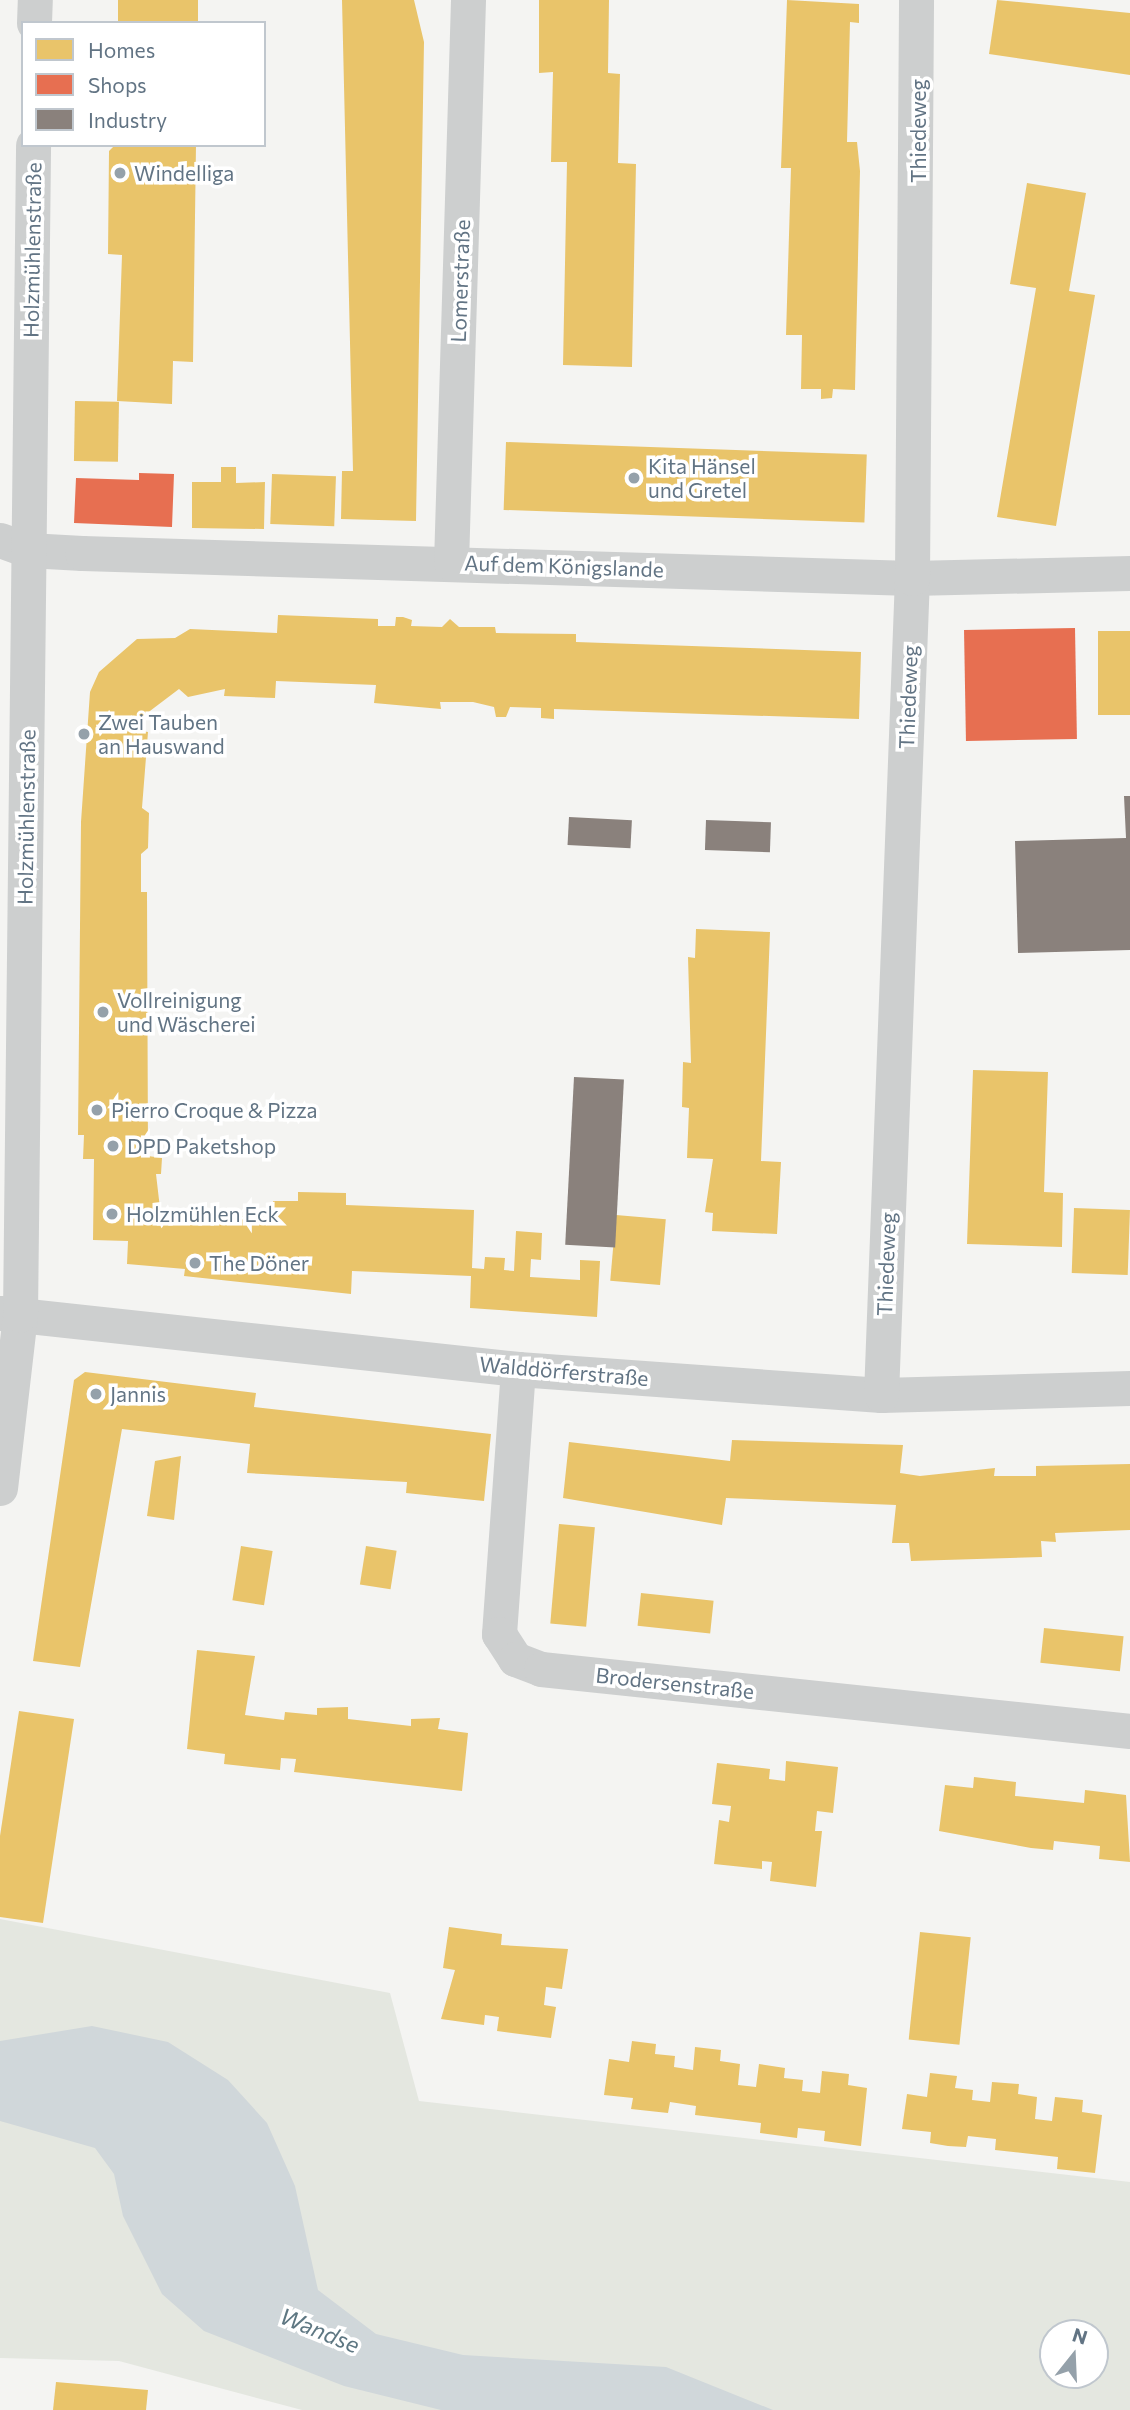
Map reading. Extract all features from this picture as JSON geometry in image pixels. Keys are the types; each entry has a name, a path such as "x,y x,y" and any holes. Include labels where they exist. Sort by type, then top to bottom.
{"street":[{"path":"34,0 34,21"},
{"name":"Lomerstraße","path":"451,563 468,0"},
{"name":"Thiedeweg","path":"881,1395 912,578 916,0"},
{"name":"Holzmühlenstraße","path":"0,1488 10,1314 14,545 33,147"},
{"name":"Auf dem Königslande","path":"14,545 912,578 1130,573"},
{"name":"Walddörferstraße","path":"10,1314 518,1369 881,1395 1130,1388"},
{"name":"Brodersenstraße","path":"518,1369 499,1634 515,1659 541,1669 1130,1731"}],"shaded area":[{"path":"0,1919 390,1993 419,2101 1130,2182 1130,2410 302,2410 119,2361 0,2358"}],"water":[{"name":"Wandse","path":"92,2026 168,2042 228,2080 267,2123 295,2186 318,2290 376,2334 463,2355 666,2367 773,2410 441,2410 344,2386 204,2331 162,2294 123,2216 114,2174 95,2148 0,2121 0,2041"}],"building: Homes":[{"path":"118,0 198,0 198,21 118,21"},
{"path":"342,0 414,0 424,42 416,521 341,519 342,471 353,471"},
{"path":"539,0 609,0 608,73 620,74 618,163 636,164 632,367 563,365 567,162 551,162 553,72 539,73"},
{"path":"787,0 859,4 859,23 850,22 847,142 857,142 860,171 855,390 833,389 832,398 821,399 821,389 801,389 802,335 786,335 791,168 781,168"},
{"path":"997,0 1130,13 1130,75 989,54"},
{"path":"113,147 196,147 193,362 173,361 172,404 117,401 122,255 108,254 109,151"},
{"path":"1027,183 1086,193 1069,291 1095,295 1056,526 997,517 1036,288 1010,284"},
{"path":"75,401 119,402 118,462 74,461"},
{"path":"506,442 867,455 864,523 504,510"},
{"path":"221,467 236,467 236,483 265,482 264,529 192,528 192,482 221,482"},
{"path":"272,474 336,476 334,526 270,524"},
{"path":"278,615 378,619 378,626 395,626 396,617 412,620 411,626 442,627 450,619 459,627 495,627 496,633 576,634 576,642 861,652 859,719 554,709 554,719 541,718 541,708 510,707 506,717 496,717 494,707 473,702 440,702 441,709 374,703 376,685 276,681 275,698 224,696 225,689 188,697 179,689 142,717 142,731 148,732 142,808 149,813 148,848 141,854 141,892 147,892 148,1156 162,1158 161,1174 156,1174 161,1217 189,1220 189,1212 272,1219 273,1201 298,1201 298,1192 346,1193 346,1205 474,1210 472,1268 484,1269 485,1257 505,1258 504,1270 514,1271 516,1231 542,1233 541,1260 531,1259 530,1277 580,1280 580,1260 600,1261 597,1317 470,1308 471,1276 352,1271 351,1294 184,1276 185,1269 127,1264 128,1241 93,1240 94,1159 83,1159 84,1135 78,1135 81,822 90,692 99,672 137,639 175,638 190,629 277,633"},
{"path":"1098,631 1130,631 1130,715 1098,715"},
{"path":"696,929 770,932 761,1161 781,1162 777,1234 712,1231 713,1213 705,1212 713,1159 687,1158 689,1108 682,1107 683,1062 691,1063 688,957 695,958"},
{"path":"973,1070 1048,1072 1044,1192 1063,1193 1062,1247 967,1244"},
{"path":"1074,1208 1130,1210 1128,1275 1072,1273"},
{"path":"616,1215 666,1219 660,1285 610,1281"},
{"path":"85,1372 256,1393 254,1407 491,1434 484,1501 406,1493 407,1482 247,1473 250,1444 122,1429 80,1667 33,1661 74,1380"},
{"path":"732,1440 903,1445 900,1473 920,1476 995,1468 994,1476 1036,1476 1036,1466 1130,1464 1130,1530 1055,1533 1056,1542 1041,1541 1042,1557 911,1561 909,1543 892,1543 896,1505 726,1498 722,1525 563,1498 569,1442 730,1461"},
{"path":"181,1456 174,1520 147,1516 155,1461"},
{"path":"559,1524 595,1527 586,1627 550,1624"},
{"path":"241,1546 273,1551 264,1605 232,1600"},
{"path":"366,1546 397,1551 391,1589 360,1585"},
{"path":"641,1593 714,1601 710,1633 638,1626"},
{"path":"1044,1628 1124,1636 1120,1671 1040,1663"},
{"path":"197,1650 255,1656 245,1715 284,1720 285,1712 317,1715 317,1708 348,1707 348,1719 411,1726 411,1719 440,1718 438,1729 468,1733 462,1791 294,1772 296,1759 281,1758 280,1770 224,1764 225,1754 187,1749"},
{"path":"19,1711 74,1719 43,1923 0,1917 0,1836"},
{"path":"786,1761 838,1767 833,1813 817,1811 815,1831 822,1831 816,1887 770,1881 772,1862 762,1861 762,1869 714,1864 719,1820 729,1822 731,1806 712,1804 717,1763 770,1769 769,1779 785,1781"},
{"path":"974,1777 1016,1782 1015,1796 1084,1803 1085,1790 1126,1795 1130,1862 1099,1859 1100,1846 1054,1841 1053,1850 1031,1848 939,1831 945,1785 973,1788"},
{"path":"449,1927 502,1934 501,1945 568,1949 562,1989 546,1987 544,2005 556,2007 551,2038 497,2031 499,2017 485,2015 484,2025 441,2019 455,1970 443,1968"},
{"path":"920,1932 971,1937 959,2045 909,2039"},
{"path":"632,2041 656,2044 655,2054 675,2056 674,2067 693,2070 695,2047 721,2050 720,2061 740,2064 738,2085 756,2087 759,2064 785,2068 784,2078 803,2080 802,2091 820,2093 822,2071 849,2074 848,2085 867,2088 861,2146 824,2141 825,2131 798,2128 797,2138 760,2133 761,2123 695,2115 696,2106 670,2102 668,2113 631,2109 633,2098 604,2095 609,2059 629,2062"},
{"path":"930,2073 957,2076 955,2088 973,2090 972,2100 990,2102 992,2082 1019,2084 1018,2094 1037,2097 1035,2119 1052,2121 1055,2097 1083,2100 1082,2112 1102,2115 1095,2173 1057,2169 1058,2157 995,2150 996,2139 968,2136 966,2147 948,2146 930,2143 931,2132 902,2129 907,2094 927,2097"},
{"path":"56,2382 148,2390 146,2410 53,2410"}],"building: Shops":[{"path":"139,473 174,474 172,527 74,523 76,478 139,480"},
{"path":"1075,628 1077,739 966,741 964,630"}],"building: Industry":[{"path":"1124,796 1130,796 1130,950 1018,953 1015,841 1126,838"},
{"path":"569,817 632,820 630,848 568,845"},
{"path":"706,820 771,822 770,852 705,850"},
{"path":"574,1077 624,1080 615,1247 565,1245"}],"place":[{"name":"Windelliga","path":"120,173"},
{"name":"Kita Hänsel und Gretel","path":"634,478"},
{"name":"Zwei Tauben an Hauswand","path":"84,734"},
{"name":"Vollreinigung und Wäscherei","path":"103,1012"},
{"name":"Pierro Croque & Pizza","path":"97,1110"},
{"name":"DPD Paketshop","path":"113,1146"},
{"name":"Holzmühlen Eck","path":"112,1214"},
{"name":"The Döner","path":"195,1263"},
{"name":"Jannis","path":"96,1394"}]}
